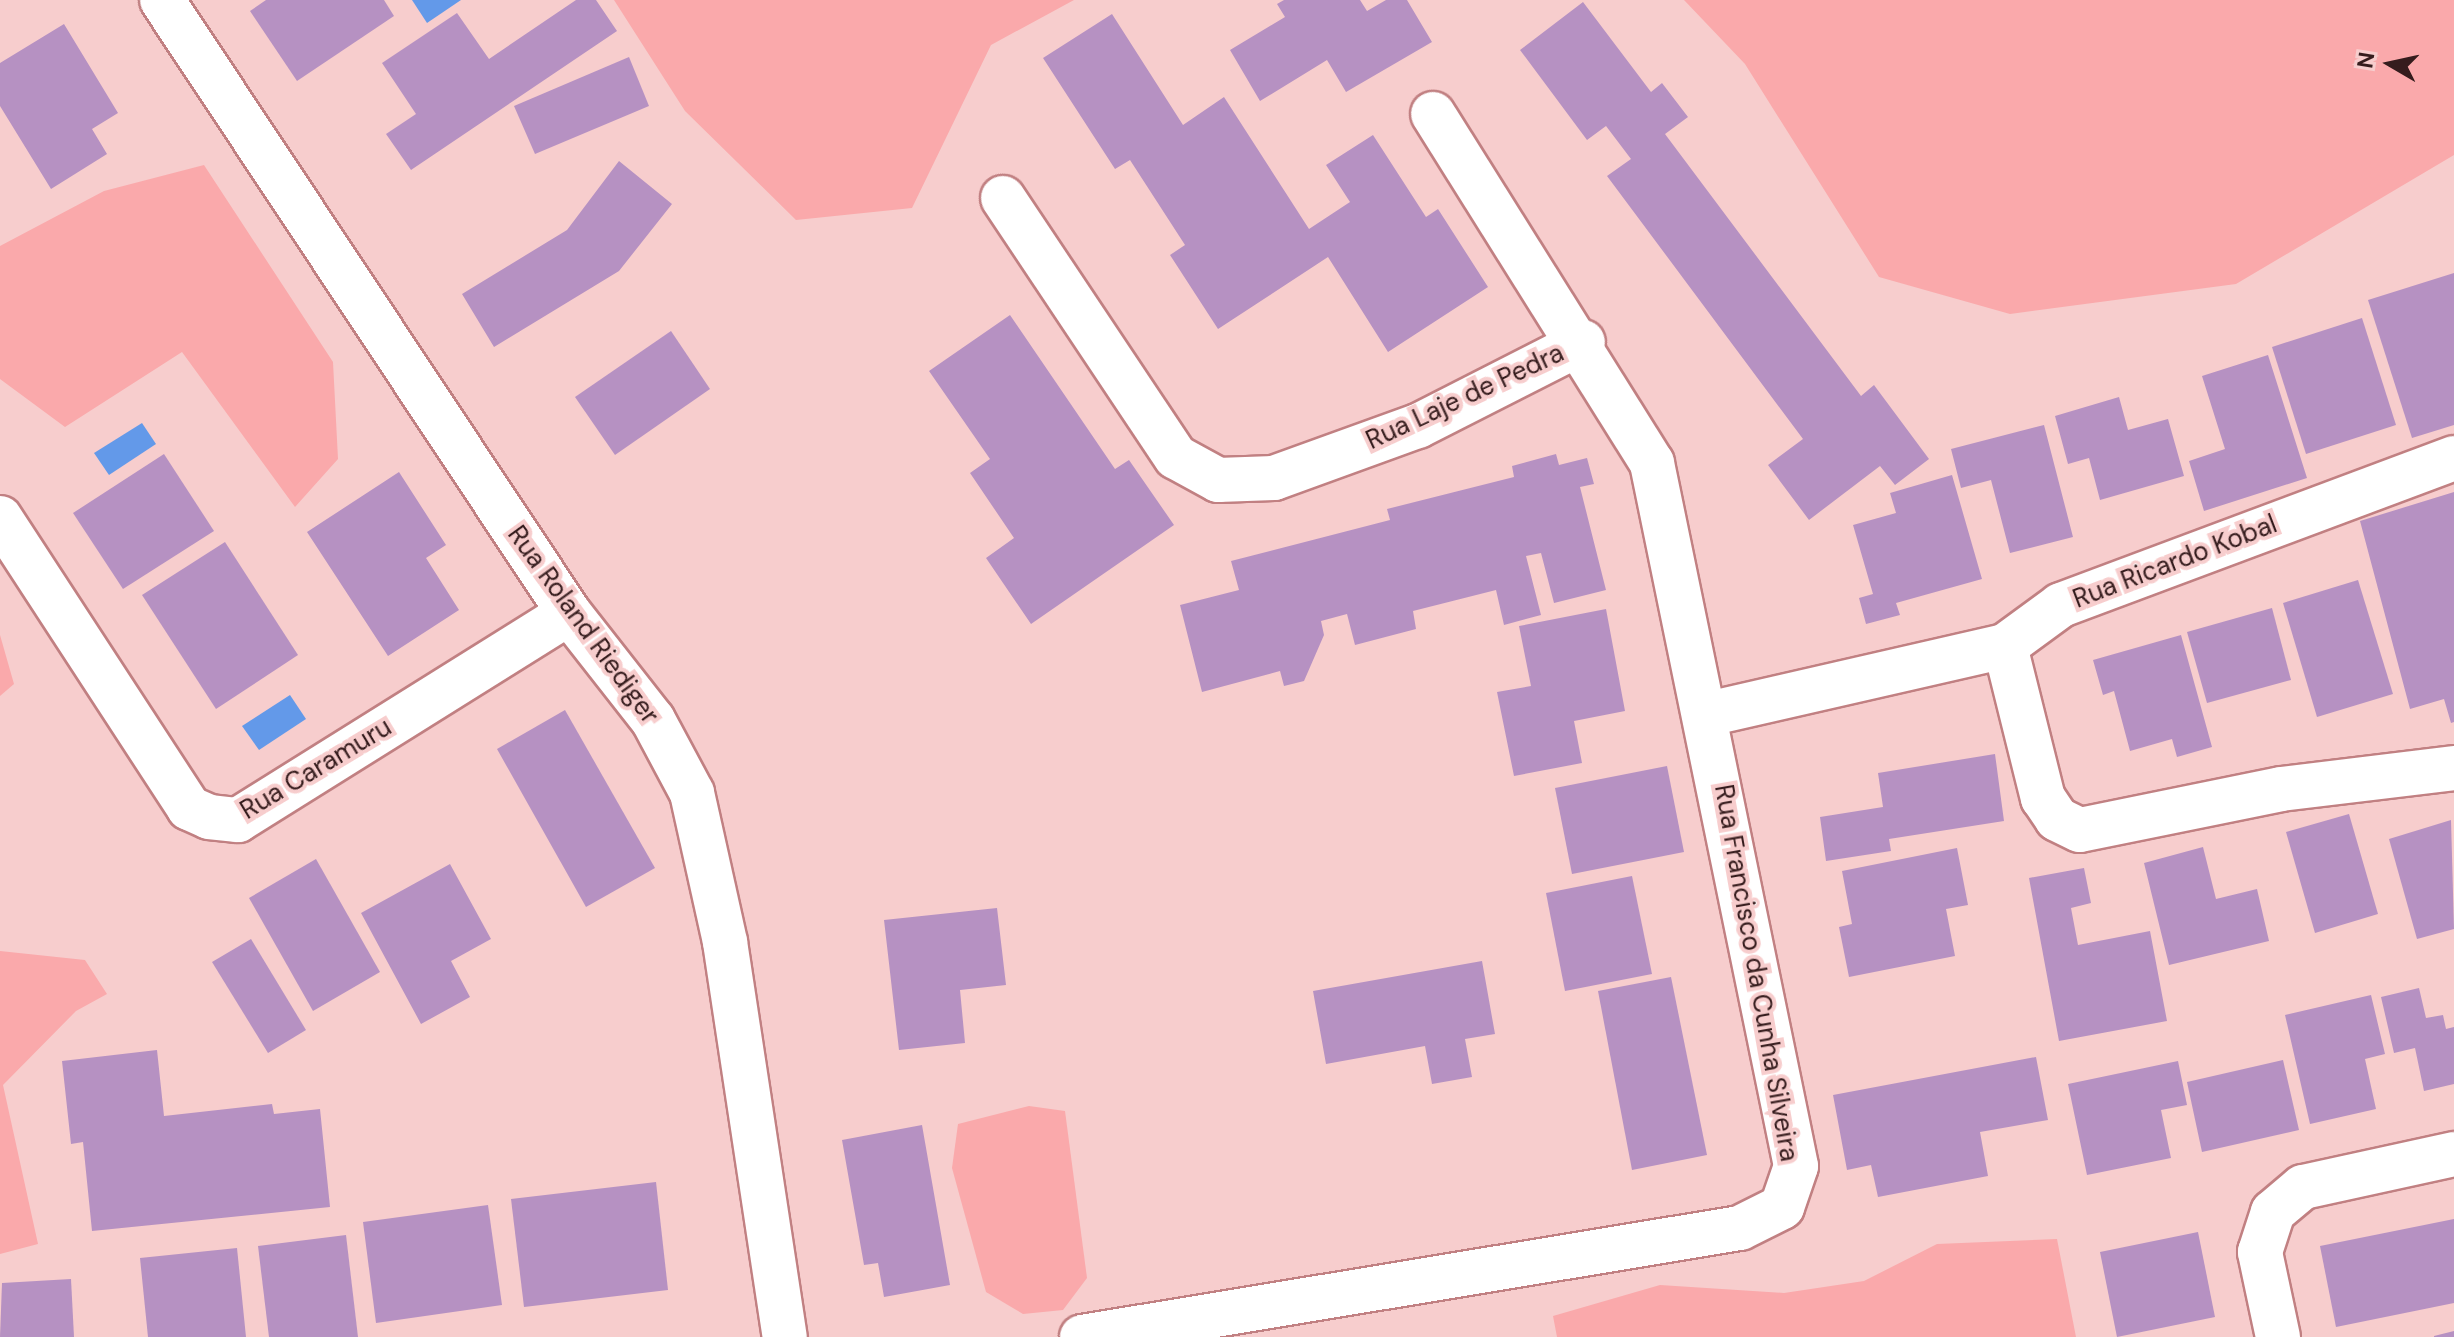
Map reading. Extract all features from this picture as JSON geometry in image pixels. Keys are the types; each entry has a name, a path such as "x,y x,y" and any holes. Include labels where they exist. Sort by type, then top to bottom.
{"street":[{"name":"Rua Roland Riediger","path":"162,0 569,613 653,720 692,793 725,942 785,1337"},
{"path":"1433,114 1583,342"},
{"name":"Rua Laje de Pedra","path":"1003,198 1176,457 1218,480 1274,478 1418,426 1583,342 1652,463 1708,714"},
{"name":"Rua Ricardo Kobal","path":"2005,646 2061,605 2454,458"},
{"name":"Rua Caramuru","path":"0,518 189,808 209,817 238,820 569,613"},
{"path":"1708,714 2005,646 2043,798 2057,819 2080,830 2281,789 2454,768"},
{"name":"Rua Francisco da Cunha Silveira","path":"1082,1337 1740,1228 1782,1207 1796,1166 1708,714"},
{"path":"2278,1337 2260,1252 2273,1212 2303,1187 2454,1154"}],"shaded area":[{"path":"614,0 1074,0 991,45 912,208 796,220 685,111"},
{"path":"1684,0 2454,0 2454,155 2236,284 2010,314 1879,277 1745,64"},
{"path":"204,165 333,362 338,459 295,507 182,352 65,427 0,379 0,246 104,191"},
{"path":"0,635 14,684 0,696"},
{"path":"0,951 85,960 107,994 76,1011 3,1085 38,1244 0,1254"},
{"path":"1029,1106 1065,1111 1087,1278 1063,1310 1023,1314 986,1292 952,1168 958,1124"},
{"path":"2057,1239 2076,1337 1557,1337 1553,1316 1660,1285 1784,1293 1864,1281 1937,1244"}],"water":[{"path":"412,0 461,0 427,23"},
{"path":"142,423 156,444 109,475 94,453"},
{"path":"290,695 306,719 259,750 242,726"}],"building":[{"path":"266,0 384,0 394,16 297,81 250,11"},
{"path":"576,0 596,0 617,31 411,170 386,134 416,114 382,63 457,13 489,59"},
{"path":"1284,0 1360,0 1367,11 1386,0 1407,0 1432,42 1346,92 1327,60 1260,101 1230,50 1285,17 1277,4"},
{"path":"1583,2 1651,92 1662,83 1688,117 1665,134 1861,396 1874,385 1929,459 1895,485 1880,466 1809,520 1768,465 1803,439 1607,176 1631,159 1606,126 1587,140 1520,50"},
{"path":"1112,14 1183,125 1224,97 1309,229 1350,202 1326,165 1373,135 1426,217 1438,209 1488,287 1388,352 1328,257 1218,329 1170,255 1185,245 1130,160 1115,169 1043,58"},
{"path":"64,24 118,113 92,129 107,154 51,189 0,106 0,63"},
{"path":"629,57 649,106 535,154 514,106"},
{"path":"619,161 672,204 619,271 494,347 462,294 567,230"},
{"path":"2454,273 2454,425 2412,438 2368,300"},
{"path":"1010,315 1115,469 1129,460 1174,525 1031,624 986,558 1014,538 970,473 990,459 929,371"},
{"path":"2362,318 2396,425 2306,454 2272,347"},
{"path":"671,331 710,389 615,455 575,397"},
{"path":"2268,355 2307,478 2204,511 2189,461 2225,449 2202,376"},
{"path":"2119,397 2128,430 2168,419 2184,476 2100,500 2089,458 2068,464 2055,416"},
{"path":"2044,425 2073,537 2010,553 1991,480 1961,488 1951,449"},
{"path":"164,454 214,531 123,589 73,513"},
{"path":"1556,454 1559,465 1587,458 1594,484 1580,487 1606,590 1554,603 1541,553 1526,556 1541,615 1504,625 1496,590 1413,611 1416,629 1355,645 1347,614 1321,621 1324,635 1304,681 1284,686 1280,671 1202,692 1180,605 1239,590 1231,561 1390,520 1387,509 1514,477 1512,466"},
{"path":"399,472 446,545 426,558 459,610 388,656 307,532"},
{"path":"1952,475 1982,579 1896,603 1900,615 1866,624 1859,598 1873,594 1853,525 1896,513 1890,493"},
{"path":"2454,492 2454,722 2451,723 2444,699 2410,709 2360,521"},
{"path":"225,542 298,655 216,709 142,595"},
{"path":"2358,580 2393,694 2317,717 2283,603"},
{"path":"2272,608 2291,680 2207,703 2187,632"},
{"path":"1606,609 1625,711 1574,721 1582,763 1514,776 1497,692 1531,686 1519,626"},
{"path":"2181,635 2212,747 2177,757 2172,739 2130,751 2114,691 2103,695 2093,660"},
{"path":"565,710 655,868 586,907 497,749"},
{"path":"1995,754 2004,821 1889,839 1891,851 1826,861 1820,817 1883,807 1878,773"},
{"path":"1667,766 1684,852 1572,874 1555,788"},
{"path":"2349,814 2378,914 2315,933 2286,832"},
{"path":"2451,820 2454,929 2417,939 2389,839"},
{"path":"2203,847 2216,899 2257,889 2269,941 2169,965 2144,863"},
{"path":"1957,848 1968,905 1946,909 1955,956 1849,977 1839,927 1852,924 1842,871"},
{"path":"316,859 380,972 313,1011 249,898"},
{"path":"450,864 491,939 451,961 470,997 421,1024 361,913"},
{"path":"2084,868 2091,903 2071,908 2078,945 2150,931 2167,1021 2059,1041 2029,878"},
{"path":"1632,876 1652,974 1565,991 1546,893"},
{"path":"997,908 1006,985 960,990 965,1043 899,1050 884,920"},
{"path":"251,939 306,1030 268,1053 212,962"},
{"path":"1482,961 1495,1034 1465,1039 1472,1077 1432,1084 1425,1046 1326,1064 1313,991"},
{"path":"1671,977 1707,1155 1632,1170 1598,991"},
{"path":"2419,988 2426,1018 2443,1015 2446,1029 2454,1027 2454,1084 2424,1091 2415,1048 2394,1053 2381,997"},
{"path":"2371,995 2385,1054 2365,1059 2376,1109 2310,1124 2285,1015"},
{"path":"157,1050 164,1116 272,1104 274,1114 320,1109 330,1207 92,1231 83,1142 71,1144 62,1061"},
{"path":"2036,1057 2048,1120 1980,1132 1988,1176 1878,1197 1871,1165 1847,1170 1833,1095"},
{"path":"2283,1060 2299,1130 2202,1152 2187,1082"},
{"path":"2178,1061 2187,1105 2161,1110 2171,1158 2087,1175 2068,1084"},
{"path":"922,1125 950,1285 884,1297 878,1263 864,1265 842,1140"},
{"path":"656,1182 668,1290 524,1307 511,1199"},
{"path":"488,1205 502,1305 376,1323 363,1222"},
{"path":"2454,1219 2454,1303 2336,1327 2320,1246"},
{"path":"2198,1232 2215,1317 2117,1337 2100,1252"},
{"path":"346,1235 358,1337 269,1337 258,1246"},
{"path":"237,1248 246,1337 148,1337 140,1258"},
{"path":"71,1279 74,1337 0,1337 2,1283"},
{"path":"2454,1331 2454,1337 2434,1337 2434,1336"}]}
